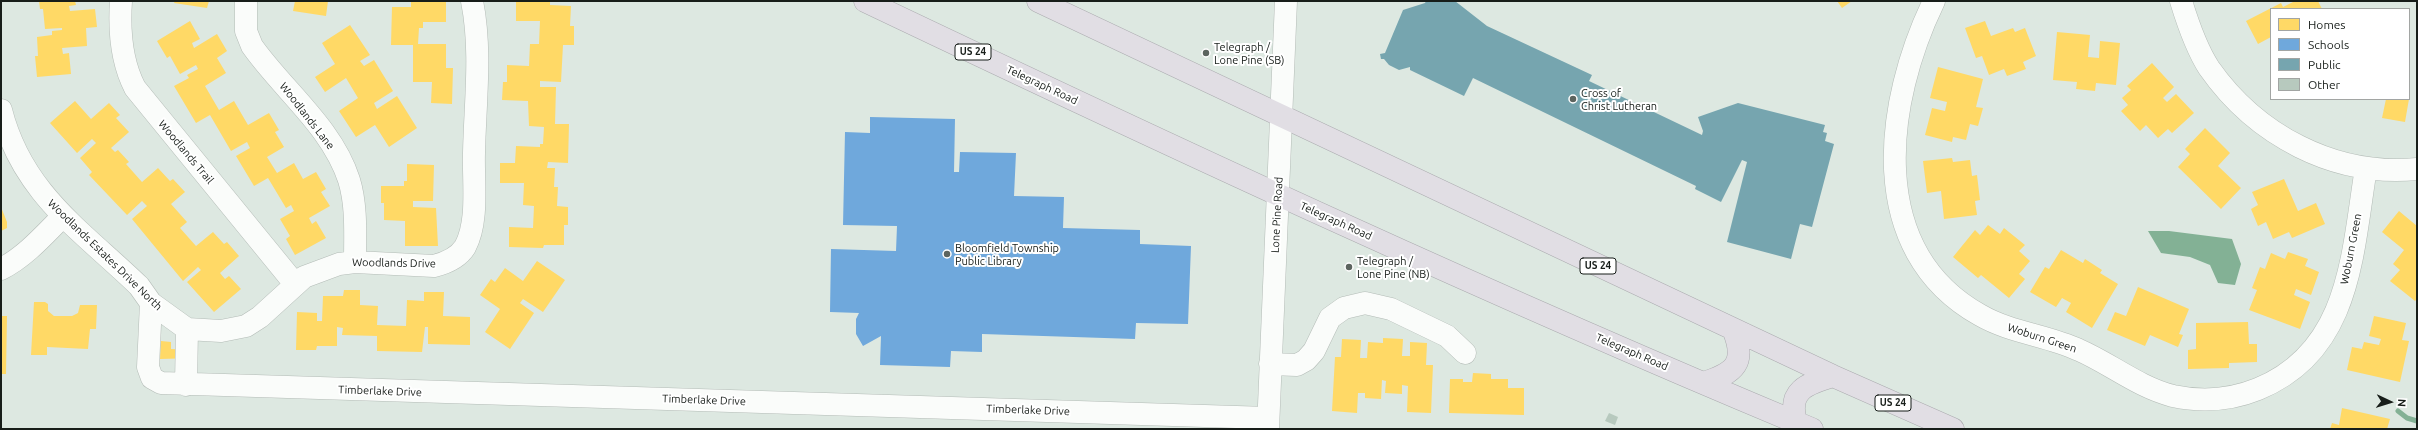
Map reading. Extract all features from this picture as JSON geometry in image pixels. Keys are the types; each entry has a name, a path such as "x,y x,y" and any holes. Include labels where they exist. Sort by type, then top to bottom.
{"highway":[{"name":"Telegraph Road","path":"865,1 1278,195 1525,306 1804,426"},
{"name":"US 24","path":"1038,1 1833,376 1953,429"},
{"path":"1703,383 1728,373 1737,364 1739,347 1733,329"},
{"path":"1804,426 1793,411 1796,396 1808,385 1833,376"}],"street":[{"name":"Woodlands Trail","path":"121,1 120,17 125,60 135,88 295,284"},
{"name":"Woodlands Lane","path":"246,1 246,31 252,46 324,133 342,162 352,193 355,233 355,262"},
{"name":"Woodlands Drive","path":"187,329 221,330 246,326 260,317 295,284 327,267 355,262 434,266 446,263 456,256 464,247 473,214 478,50 472,1"},
{"name":"Lone Pine Road","path":"1268,424 1286,1"},
{"name":"Woburn Green","path":"1934,1 1918,36 1908,69 1896,129 1898,205 1912,244 1939,283 1950,294 1979,315 1998,324 2069,345 2108,364 2146,387 2174,396 2195,399 2229,397 2249,392 2281,378 2311,353 2334,319 2342,297 2366,168"},
{"path":"2181,1 2196,43 2208,67 2232,96 2253,117 2272,132 2315,154 2366,168 2417,169"},
{"name":"Woodlands Estates Drive North","path":"1,110 6,130 17,154 41,193 63,216 139,286 151,303 187,329"},
{"path":"1,270 12,264 26,252 63,216"},
{"name":"Timberlake Drive","path":"151,303 148,367 152,378 161,383 1268,424"},
{"path":"1270,364 1302,363 1314,351 1326,324 1333,315 1352,305 1365,303 1391,309 1447,336 1465,353"},
{"path":"186,385 187,329"}],"shaded area":[{"path":"2148,231 2169,231 2232,239 2241,264 2235,285 2218,283 2210,265 2190,257 2161,253"}],"building: Homes":[{"path":"39,1 75,1 76,5 69,6 70,11 95,9 97,27 86,28 87,46 62,48 63,54 69,53 71,74 37,77 35,56 38,56 37,37 52,35 52,31 62,30 62,28 45,29 43,9 40,9"},
{"path":"175,1 209,1 207,8 174,3"},
{"path":"295,1 328,1 326,16 293,11"},
{"path":"411,1 446,2 446,22 423,22 423,28 419,28 418,44 446,44 446,68 453,68 452,104 431,103 432,82 413,82 413,45 391,45 392,7 411,7"},
{"path":"516,1 550,2 550,5 571,6 570,26 574,26 574,45 563,45 561,82 540,81 540,87 556,87 555,124 569,124 568,163 548,162 547,168 555,168 554,187 558,187 557,206 568,207 568,225 564,225 564,245 544,245 543,248 509,247 509,227 533,228 534,206 523,205 524,183 500,183 500,163 515,163 516,146 540,147 540,144 543,144 544,127 529,126 528,101 502,100 503,82 507,82 507,65 529,66 530,44 539,44 540,21 516,21"},
{"path":"1837,1 1852,1 1842,8"},
{"path":"2295,1 2318,1 2322,8 2271,8 2281,3 2283,7"},
{"path":"2270,9 2270,38 2258,44 2246,21"},
{"path":"190,21 200,39 192,43 194,48 217,34 227,51 217,58 226,73 205,86 219,110 234,101 248,125 269,113 279,130 275,132 284,147 267,157 277,173 294,163 303,179 316,172 326,189 321,192 330,206 309,218 312,224 316,221 326,238 295,255 286,239 290,236 280,219 294,211 291,205 286,208 268,178 254,186 236,156 250,148 247,142 231,151 210,115 196,123 174,86 189,78 187,75 198,69 196,65 180,74 170,56 167,58 157,41"},
{"path":"1985,21 1991,36 2013,28 2015,32 2025,28 2036,56 2023,62 2026,69 2007,76 2004,69 1989,75 1982,56 1976,58 1965,28"},
{"path":"350,25 370,55 360,61 364,66 374,60 393,91 374,103 377,109 397,96 417,128 389,147 375,125 356,137 339,111 358,98 346,78 325,92 315,77 335,64 322,43"},
{"path":"2057,32 2090,35 2088,57 2099,58 2100,41 2120,43 2116,85 2096,83 2095,91 2076,89 2077,82 2053,80"},
{"path":"2152,63 2174,87 2163,98 2167,102 2176,94 2194,113 2172,133 2168,129 2158,138 2146,125 2140,131 2121,111 2128,105 2122,98 2131,90 2127,86"},
{"path":"1938,67 1983,79 1976,107 1983,108 1978,126 1970,124 1966,140 1953,137 1952,142 1925,135 1932,108 1945,111 1947,102 1930,98"},
{"path":"2386,100 2409,100 2405,122 2382,118"},
{"path":"75,101 91,119 109,103 120,115 116,118 129,132 111,148 115,152 118,150 129,162 126,164 142,182 158,168 170,181 173,179 185,192 171,204 187,222 180,228 196,246 213,232 224,244 227,242 239,256 220,273 225,279 229,276 241,289 214,312 187,282 201,270 198,267 183,281 132,219 147,206 142,201 127,215 89,175 92,172 80,158 96,143 92,139 77,153 50,123"},
{"path":"2205,128 2230,153 2218,166 2241,188 2221,209 2178,167 2190,154 2185,149"},
{"path":"1952,158 1953,162 1970,160 1972,176 1977,175 1980,200 1975,201 1977,215 1944,219 1941,191 1927,193 1923,161"},
{"path":"407,164 434,165 433,201 413,201 413,207 436,208 438,246 405,246 405,221 384,220 384,203 381,203 381,186 404,186 404,181 407,181"},
{"path":"2284,179 2298,211 2316,203 2325,224 2292,238 2289,232 2273,239 2266,222 2258,226 2251,209 2258,205 2252,192"},
{"path":"1,207 7,222 7,228 1,231"},
{"path":"2399,211 2417,226 2417,299 2415,301 2390,281 2400,270 2393,264 2404,250 2382,232"},
{"path":"1988,225 2000,234 2004,228 2025,245 2019,251 2030,261 2019,274 2025,279 2009,298 1981,275 1978,278 1953,257 1975,230 1980,235"},
{"path":"2061,250 2083,263 2085,259 2102,270 2100,273 2118,284 2092,328 2066,312 2071,303 2062,298 2056,307 2030,292 2045,267 2049,269"},
{"path":"2288,252 2308,259 2305,266 2319,272 2311,295 2296,289 2294,295 2310,302 2300,329 2249,310 2257,290 2252,288 2260,267 2265,269 2271,253 2285,259"},
{"path":"537,261 565,280 543,312 523,299 520,303 534,313 510,349 485,332 500,309 480,295 491,279 495,282 505,268 523,281"},
{"path":"2138,287 2189,309 2179,334 2183,335 2178,347 2150,335 2145,346 2107,330 2115,312 2126,316"},
{"path":"344,290 360,290 360,305 378,306 377,325 406,326 407,300 424,301 424,292 444,292 443,316 470,317 470,345 428,344 428,327 425,327 422,352 377,351 377,336 342,335 343,328 337,327 337,346 317,346 316,350 296,350 297,312 317,313 317,321 322,321 323,296 343,296"},
{"path":"34,302 45,302 48,304 48,311 54,316 72,316 78,313 80,305 97,305 96,329 90,329 88,349 47,347 47,355 31,355"},
{"path":"1,316 7,316 6,374 1,374"},
{"path":"2374,316 2406,323 2402,340 2409,341 2400,382 2347,370 2352,347 2362,349 2364,342 2379,345 2381,339 2369,336"},
{"path":"2248,322 2249,344 2257,344 2257,362 2229,363 2229,368 2188,369 2188,350 2196,349 2196,323"},
{"path":"1383,338 1403,339 1402,356 1410,356 1410,342 1427,343 1426,365 1433,365 1431,413 1407,412 1408,386 1402,385 1402,394 1385,393 1386,381 1382,380 1381,399 1365,398 1365,393 1358,393 1357,413 1332,411 1335,357 1341,357 1342,339 1361,340 1360,358 1367,358 1368,342 1383,343"},
{"path":"161,341 171,342 171,349 197,350 196,358 160,359"},
{"path":"1473,373 1491,374 1491,379 1508,379 1508,388 1524,388 1524,415 1449,413 1450,379 1463,379 1463,382 1472,382"},
{"path":"2342,408 2390,419 2387,429 2330,429 2332,423 2339,425"}],"building: Schools":[{"path":"870,117 955,119 954,172 959,172 960,152 1016,153 1014,196 1064,197 1063,228 1140,230 1140,244 1191,246 1188,324 1136,323 1135,339 982,334 982,352 951,351 950,367 880,365 881,336 863,346 856,334 856,319 859,313 830,312 831,249 896,251 897,226 843,225 845,132 870,133"}],"building: Public":[{"name":"Cross of Christ Lutheran","path":"1426,1 1455,1 1487,26 1592,75 1589,81 1702,135 1703,131 1698,117 1738,103 1825,125 1823,132 1827,133 1825,141 1834,144 1812,227 1800,224 1791,259 1727,242 1747,162 1742,160 1721,202 1695,189 1696,186 1473,78 1464,96 1410,70 1410,67 1399,70 1389,65 1384,59 1381,59 1380,54 1385,53 1403,10 1425,3"}],"building: Other":[{"path":"1609,413 1618,417 1615,425 1605,421"}],"waterway":[{"path":"2398,411 2407,418 2417,421"}],"place":[{"name":"Telegraph / Lone Pine (SB)","path":"1206,53"},
{"name":"Cross of Christ Lutheran","path":"1573,99"},
{"name":"Bloomfield Township Public Library","path":"947,254"},
{"name":"Telegraph / Lone Pine (NB)","path":"1349,267"}]}
